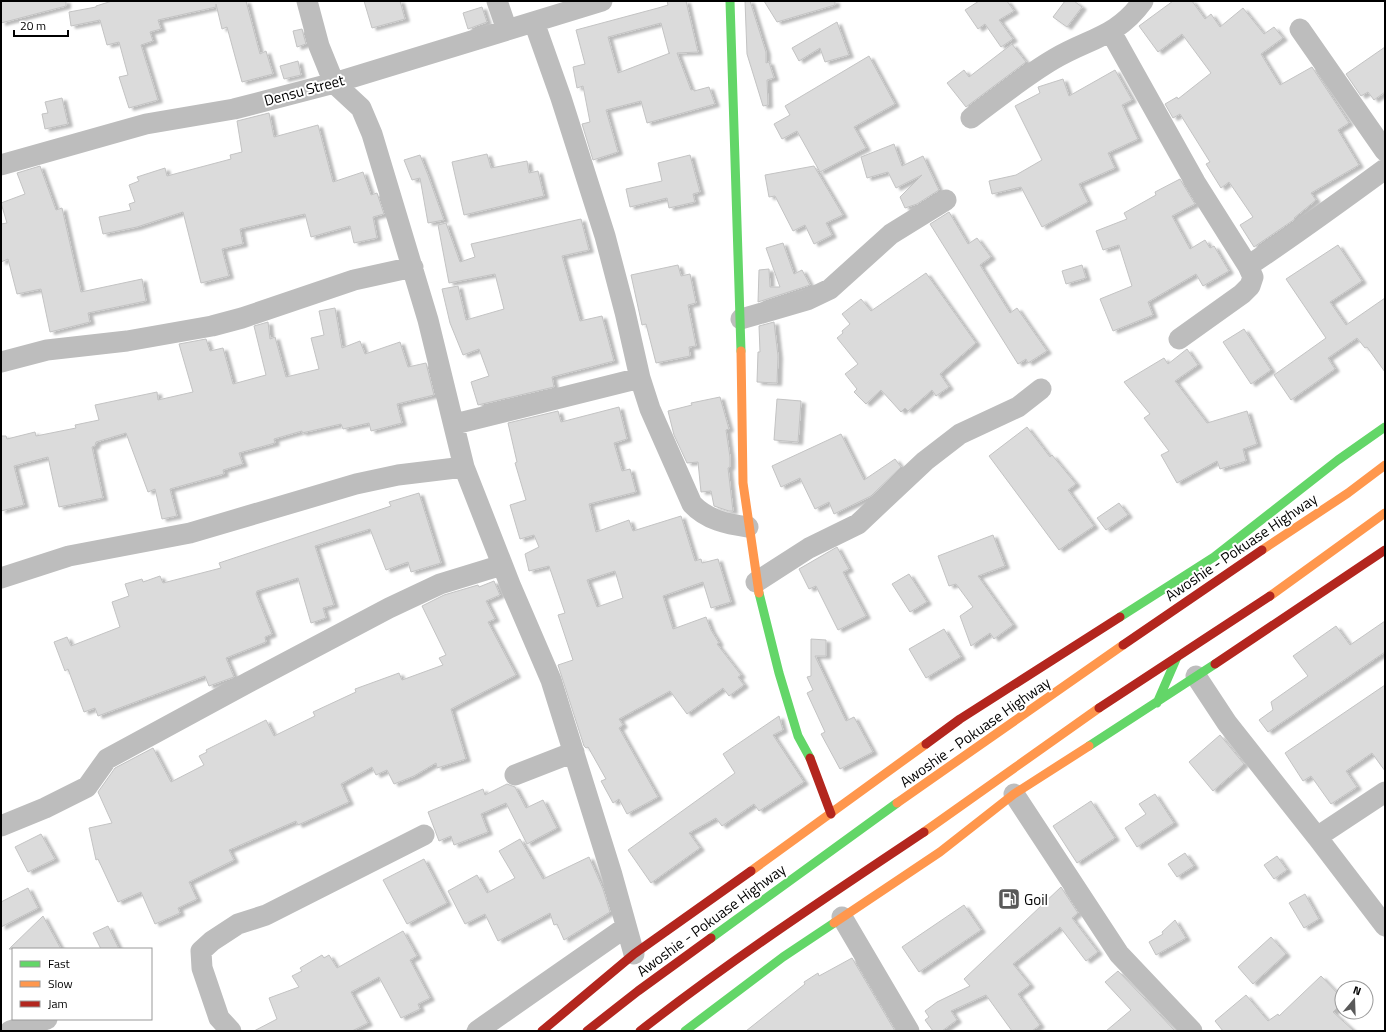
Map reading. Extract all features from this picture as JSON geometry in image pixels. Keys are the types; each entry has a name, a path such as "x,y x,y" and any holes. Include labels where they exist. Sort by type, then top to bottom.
{"street":[{"path":"306,1 319,46 334,83 361,108 390,188 455,424 464,467 502,565 551,680 612,876 634,954"},
{"path":"497,1 507,30"},
{"name":"Densu Street","path":"1,165 146,124 234,109 334,83 602,1"},
{"path":"730,1 741,319 743,483 748,527 756,582 779,673 798,736 807,750 832,814"},
{"path":"971,118 1054,58 1111,32 1134,14 1143,1"},
{"path":"534,22 561,98 605,236 626,312 640,378 650,409 692,504 700,512 713,519 748,527"},
{"path":"1300,29 1385,151"},
{"path":"1111,32 1195,182 1248,266 1253,277 1250,286 1242,294 1179,339"},
{"path":"1248,266 1299,232 1325,211 1385,169"},
{"path":"741,319 807,300 830,289 891,234 946,200"},
{"path":"1,362 47,350 127,340 212,326 242,318 354,280 413,267"},
{"path":"455,424 640,378"},
{"path":"756,582 809,548 858,524 925,461 960,434 1018,407 1041,389"},
{"path":"542,1031 634,954 832,814 960,720 1214,557 1338,460 1385,427"},
{"name":"Awoshie - Pokuase Highway","path":"587,1031 644,986 900,801 1205,587 1348,492 1385,464"},
{"path":"1,578 69,556 190,533 356,484 398,475 464,467"},
{"path":"640,1031 690,992 772,934 960,807 1113,698 1257,605 1385,513"},
{"path":"697,1027 783,957 940,852 1014,794 1157,703 1385,550"},
{"path":"1,826 45,808 87,786 107,759 382,612 440,584 502,565"},
{"path":"1157,703 1177,657"},
{"path":"1196,676 1227,723 1385,926"},
{"path":"515,775 574,752"},
{"path":"1317,838 1385,792"},
{"path":"1014,794 1119,954 1192,1031"},
{"path":"231,1031 219,1018 202,968 201,952 212,941 238,924 266,915 424,835"},
{"path":"842,917 909,1031"},
{"path":"477,1031 626,927"},
{"path":"10,1031 44,1020"}],"building":[{"path":"1,1 66,1 66,6 1,23"},
{"path":"112,1 246,1 260,54 266,51 273,74 242,82 227,27 222,29 216,4 216,7 158,20 161,29 150,32 153,41 141,45 158,100 129,108 119,77 128,75 119,42 107,45 100,20 71,26 69,12 96,7"},
{"path":"364,1 400,1 405,19 372,28"},
{"path":"667,1 686,1 698,52 677,53 691,90 694,89 694,91 709,87 715,104 647,123 641,101 606,110 618,152 593,160 582,124 590,122 583,86 577,88 573,67 585,64 576,30 668,5","holes":["661,23 669,53 618,73 608,37"]},
{"path":"745,1 750,1 766,52 766,63 769,62 774,78 767,80 768,105 763,106 747,54"},
{"path":"764,1 835,1 835,5 777,22"},
{"path":"979,1 1007,1 1014,11 999,20 1013,39 1001,47 985,24 978,29 965,10"},
{"path":"1065,1 1074,1 1082,7 1067,27 1053,17"},
{"path":"1173,1 1192,1 1205,19 1211,14 1220,27 1243,8 1264,34 1274,27 1283,38 1261,54 1280,85 1312,67 1349,123 1338,130 1359,165 1311,193 1316,200 1294,218 1295,219 1254,247 1240,225 1253,217 1229,182 1221,188 1206,164 1210,162 1180,114 1173,118 1165,104 1177,97 1178,99 1211,73 1182,34 1158,52 1139,26"},
{"path":"482,7 487,22 468,29 463,13"},
{"path":"837,22 849,55 825,62 820,48 799,61 792,48"},
{"path":"302,29 306,44 297,47 293,31"},
{"path":"1012,44 1026,62 966,107 947,83 964,70 969,77"},
{"path":"1385,47 1385,92 1374,100 1368,92 1361,96 1346,74"},
{"path":"869,56 895,104 854,127 866,148 820,172 797,131 782,139 774,124 790,115 785,106"},
{"path":"298,61 301,75 284,79 280,66"},
{"path":"1115,70 1132,100 1122,105 1138,139 1108,153 1115,168 1079,184 1088,202 1042,227 1021,187 992,194 989,181 1016,175 1042,160 1015,106 1040,93 1038,87 1063,79 1069,96"},
{"path":"62,98 68,124 45,129 42,114 48,113 45,102"},
{"path":"269,113 274,137 318,125 333,182 363,172 371,195 377,193 384,214 373,217 377,238 354,243 350,226 311,237 305,214 240,229 243,244 222,249 229,276 201,283 183,212 137,227 103,234 99,217 131,210 129,204 135,202 129,185 139,181 137,177 165,168 167,176 231,159 230,155 242,152 237,121"},
{"path":"894,144 902,166 923,156 939,190 917,204 905,208 900,197 922,175 896,188 888,172 867,178 861,157"},
{"path":"487,154 491,168 527,161 529,173 538,171 544,196 464,215 452,162"},
{"path":"420,155 444,220 428,223 420,178 412,180 404,160"},
{"path":"690,155 700,192 693,194 695,202 669,208 667,198 630,207 626,189 662,181 658,163"},
{"path":"40,166 56,210 62,208 81,292 142,279 146,301 88,313 90,322 50,332 41,289 17,294 8,259 1,262 1,224 7,223 1,203 25,194 17,173"},
{"path":"814,166 843,215 826,223 832,235 814,244 805,225 793,231 775,196 769,197 765,175"},
{"path":"1180,179 1195,204 1172,216 1190,249 1205,240 1210,248 1214,246 1229,271 1203,286 1196,274 1148,302 1153,315 1113,331 1100,299 1132,286 1119,245 1103,250 1096,231 1127,219 1124,213 1156,195 1155,192"},
{"path":"949,212 968,244 977,238 991,257 980,265 1010,313 1017,308 1047,351 1028,363 1026,359 1018,364 930,224"},
{"path":"581,219 589,250 562,256 580,321 602,316 614,361 552,377 554,387 478,405 471,382 489,376 479,349 463,355 450,323 442,289 458,286 466,320 504,309 495,274 449,283 438,225 446,223 460,262 475,257 471,244"},
{"path":"783,243 794,274 802,270 810,285 758,302 759,270 769,269 770,287 780,287 766,248"},
{"path":"1338,245 1362,281 1330,302 1346,325 1385,298 1385,372 1367,347 1365,348 1357,338 1328,358 1335,369 1291,400 1274,375 1326,338 1286,279"},
{"path":"678,265 681,276 690,274 696,303 688,305 696,346 689,347 690,356 656,363 646,324 642,325 631,275"},
{"path":"1082,265 1086,278 1066,284 1062,271"},
{"path":"926,273 976,343 940,374 949,387 936,396 932,390 908,411 905,408 901,412 881,390 866,404 854,392 857,389 845,374 858,364 837,338 850,324 842,314 861,299 871,311"},
{"path":"335,308 342,348 360,341 365,354 400,342 408,367 426,363 434,395 397,404 402,423 371,431 369,423 343,429 341,424 302,433 302,431 274,439 275,443 239,453 243,464 223,470 224,474 170,489 177,516 162,519 155,489 148,492 126,433 96,442 95,446 92,447 103,498 59,507 48,457 14,466 24,505 1,511 1,436 6,436 7,439 35,432 36,436 76,428 75,425 99,420 95,405 157,392 158,400 193,392 179,344 206,339 210,351 223,348 233,384 266,375 254,326 268,322 270,339 275,337 286,377 319,369 311,338 324,335 319,311"},
{"path":"774,322 778,356 777,383 757,382 758,352 760,352 759,326"},
{"path":"1244,329 1271,370 1251,384 1223,342"},
{"path":"1187,349 1198,365 1175,381 1207,423 1247,411 1257,444 1243,449 1246,461 1220,469 1217,461 1177,483 1161,455 1169,451 1144,418 1150,414 1124,382 1164,358 1168,364"},
{"path":"720,397 729,429 726,430 730,457 730,467 728,468 733,511 714,506 711,491 701,492 698,462 687,463 674,435 668,411 692,405 691,403"},
{"path":"777,399 801,401 798,442 774,440"},
{"path":"619,407 627,439 614,443 622,471 630,469 636,492 589,504 596,532 629,520 633,531 681,516 695,561 701,559 702,563 718,559 731,602 711,608 703,582 663,596 673,629 706,617 711,630 719,643 717,644 741,675 738,677 744,685 729,696 723,688 687,714 670,691 619,719 623,725 619,728 658,797 627,814 619,799 613,803 601,781 606,779 588,747 586,748 584,746 558,665 573,660 558,615 565,613 549,566 529,571 525,554 539,547 534,535 520,539 510,505 526,500 515,463 517,462 508,423 558,411 561,422","holes":["615,571 623,598 597,607 587,580"]},
{"path":"1027,427 1050,457 1052,455 1076,484 1068,490 1094,526 1059,550 989,456"},
{"path":"841,434 864,480 895,459 901,467 871,496 834,514 829,502 815,509 800,478 781,487 772,466"},
{"path":"419,493 441,563 411,572 408,562 386,570 370,529 315,546 334,605 323,608 326,618 311,623 298,578 257,591 256,594 272,634 265,637 266,642 226,658 234,677 209,686 205,676 98,716 95,708 84,712 68,669 65,671 54,642 67,637 71,646 120,627 112,602 129,596 125,584 142,579 143,582 160,576 163,583 221,568 219,563 391,506 389,502"},
{"path":"1119,503 1128,515 1106,530 1097,518"},
{"path":"993,535 1005,566 978,576 1013,625 994,639 990,633 971,646 960,616 973,607 956,584 949,586 938,556"},
{"path":"837,547 849,569 843,572 866,616 838,630 816,586 809,589 799,569"},
{"path":"909,574 927,602 910,612 892,584"},
{"path":"494,581 500,595 486,601 495,619 488,622 516,675 451,709 466,759 437,768 436,763 414,776 394,784 387,770 376,775 372,767 341,784 349,802 298,825 296,821 229,850 234,860 189,882 197,899 178,908 180,913 155,924 141,892 118,902 98,859 96,860 89,828 112,823 98,792 115,768 153,748 171,782 204,765 199,756 207,752 206,750 266,720 274,736 315,716 313,712 356,692 355,689 399,673 402,680 443,665 439,658 446,655 422,606 444,595 478,585 479,587"},
{"path":"1385,621 1385,652 1268,732 1259,720 1273,710 1271,702 1308,676 1293,656 1336,626 1350,645"},
{"path":"944,629 961,657 926,678 909,649"},
{"path":"811,639 826,640 826,656 815,656 846,721 854,717 873,752 840,769 821,734 825,732 807,693 813,690 807,677 811,676"},
{"path":"1385,685 1385,771 1372,753 1346,771 1357,787 1331,804 1311,776 1303,781 1285,753"},
{"path":"779,716 783,730 773,735 804,782 759,811 754,804 722,826 716,818 689,833 700,848 651,883 628,850 735,773 723,754"},
{"path":"1220,735 1244,764 1213,791 1189,762"},
{"path":"507,784 515,787 526,808 543,800 557,828 527,844 506,803 481,814 488,832 454,845 451,836 439,841 428,812 483,789 485,795"},
{"path":"1155,794 1174,823 1137,847 1125,828 1146,814 1139,804"},
{"path":"1091,801 1115,838 1077,863 1053,826"},
{"path":"41,834 55,859 28,872 15,847"},
{"path":"520,839 543,879 589,857 603,889 610,912 564,940 557,924 554,925 550,913 498,941 485,914 465,924 448,891 477,875 487,893 515,878 499,851"},
{"path":"1185,853 1194,866 1177,877 1168,864"},
{"path":"1277,856 1287,870 1274,879 1264,865"},
{"path":"424,859 447,903 407,924 383,880"},
{"path":"1061,887 1078,913 1072,918 1098,952 1086,961 1060,927 1013,964 1030,985 1018,994 1040,1025 1032,1031 1012,1031 986,995 951,1011 957,1020 942,1031 933,1031 925,1020 929,1017 925,1011 937,1002 970,986 964,979"},
{"path":"28,888 38,908 1,927 1,902"},
{"path":"1305,894 1319,919 1304,928 1289,903"},
{"path":"964,905 981,930 919,972 902,947"},
{"path":"43,916 60,948 12,948 9,949"},
{"path":"1175,920 1186,938 1156,955 1149,942 1163,934 1162,932"},
{"path":"108,926 119,948 100,948 93,933"},
{"path":"403,931 417,956 410,960 430,998 418,1004 420,1009 401,1018 379,977 351,992 368,1023 352,1031 254,1031 277,1019 269,998 299,987 292,976 302,971 300,968 322,955 324,958 329,955 337,968"},
{"path":"1271,937 1286,954 1253,984 1238,967"},
{"path":"852,958 895,1031 746,1031 805,984 804,982 818,973 819,976"},
{"path":"1118,971 1175,1031 1106,1031 1131,1010 1105,982"},
{"path":"1321,976 1334,990 1334,1020 1342,1020 1354,1031 1223,1031 1215,1021 1246,995 1268,1021 1278,1014 1279,1016"}],"traffic: fast":[{"path":"730,1 741,351"},
{"path":"1120,617 1214,557 1338,460 1385,427"},
{"path":"759,593 779,673 798,736 810,758"},
{"path":"1157,703 1177,657"},
{"path":"1089,746 1215,664"},
{"path":"711,938 897,803"},
{"path":"685,1031 783,957 834,923"}],"traffic: slow":[{"path":"741,351 743,483 759,593"},
{"path":"1262,550 1348,493 1385,465"},
{"path":"1270,596 1385,513"},
{"path":"897,803 1123,645"},
{"path":"924,832 1099,708"},
{"path":"751,871 926,744"},
{"path":"834,923 940,852 1014,794 1089,746"}],"traffic: jam":[{"path":"1123,645 1262,550"},
{"path":"1215,664 1385,550"},
{"path":"1099,708 1270,596"},
{"path":"926,744 960,719 1120,617"},
{"path":"810,758 831,814"},
{"path":"640,1031 709,979 816,904 924,832"},
{"path":"542,1031 634,954 751,871"},
{"path":"587,1031 638,991 711,938"}],"place":[{"name":"Goil","path":"1009,899"}]}
